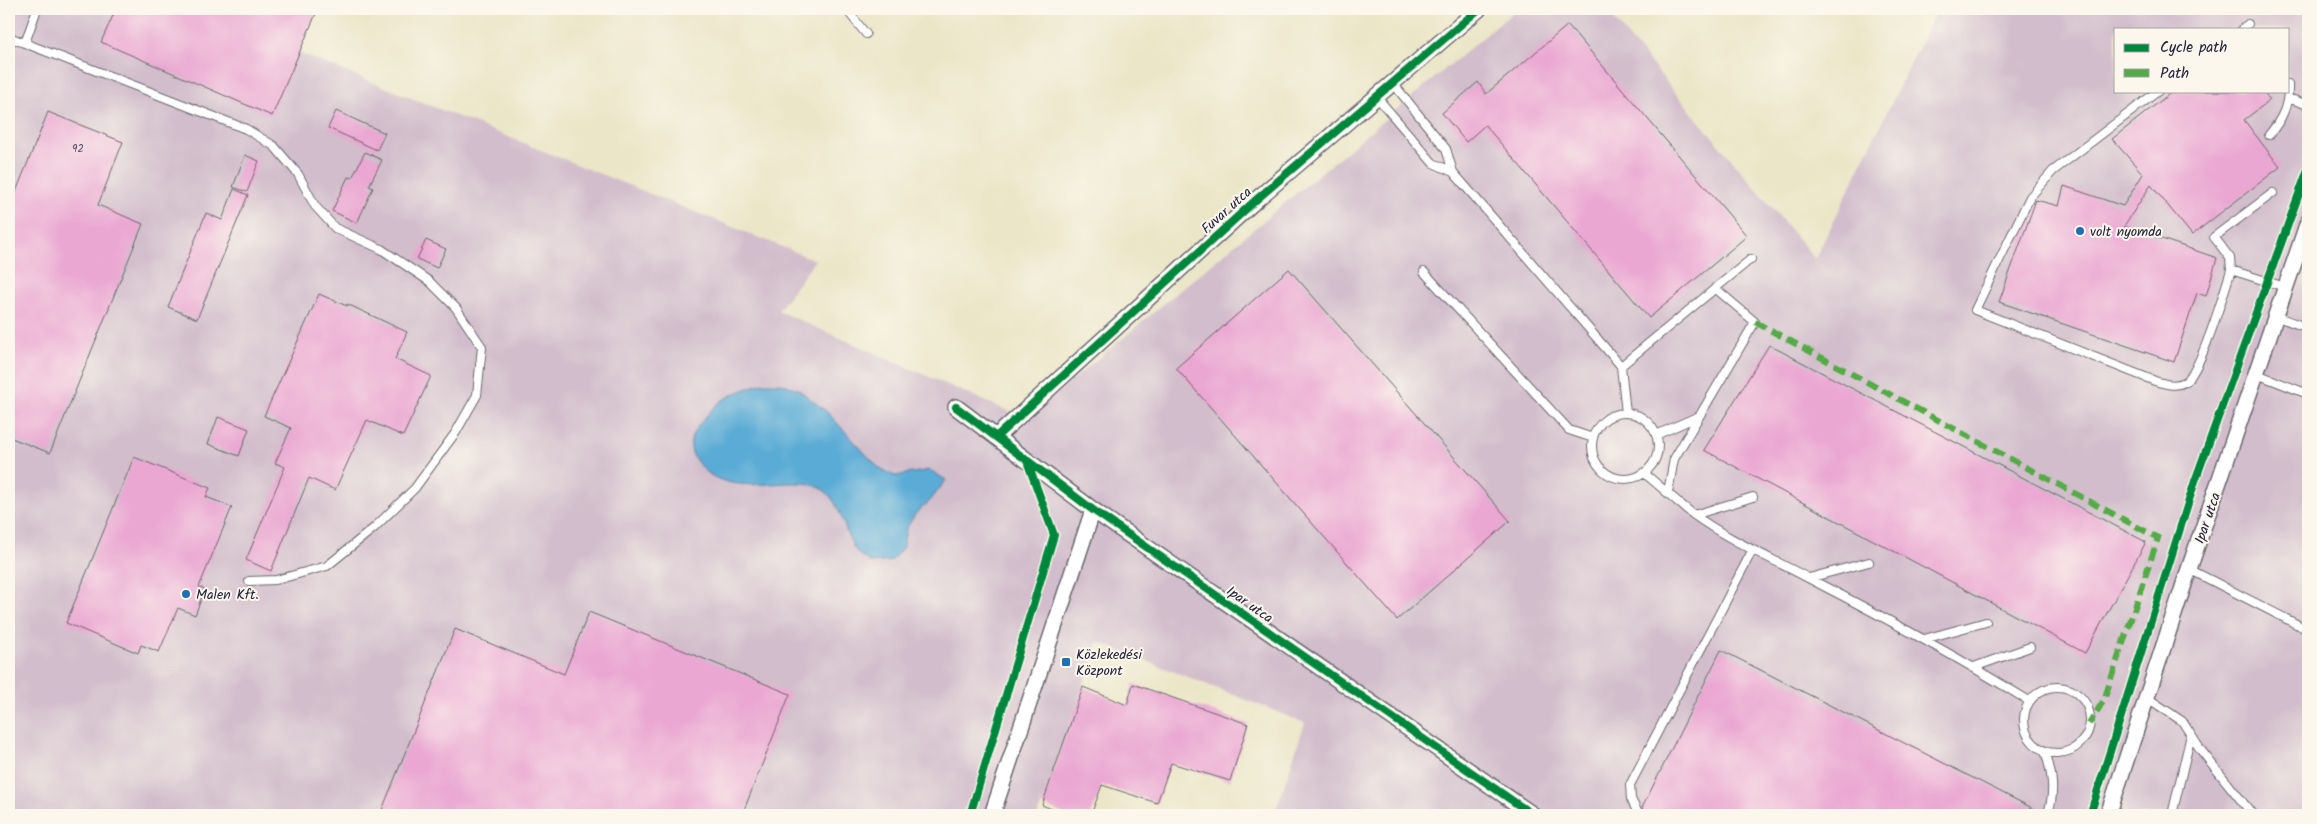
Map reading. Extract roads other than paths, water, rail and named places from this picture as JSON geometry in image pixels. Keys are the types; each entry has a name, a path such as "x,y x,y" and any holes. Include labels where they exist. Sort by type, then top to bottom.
{"street":[{"name":"Fuvar utca","path":"996,437 1256,200 1479,9"},
{"name":"Ipar utca","path":"2108,815 2189,569 2308,222"},
{"name":"Ipar utca","path":"956,407 1093,510 1533,815"},
{"path":"992,815 1093,510"}],"lane":[{"path":"25,43 37,9"},
{"path":"846,9 866,34"},
{"path":"9,37 246,129 274,146 298,174 315,206 335,228 381,249 429,281 456,308 482,347 477,395 456,432 415,488 374,528 327,566 276,580 249,581"},
{"path":"1392,82 1446,149 1453,172 1621,366 1626,413"},
{"path":"2157,92 2053,171 2030,197 1975,310 2155,381 2167,385 2176,385 2186,381 2199,363 2231,270 2230,258 2214,237 2274,193"},
{"path":"2269,135 2286,110 2288,92"},
{"path":"1376,96 1433,163 1453,172"},
{"path":"2288,98 2308,105"},
{"path":"1621,366 1751,259"},
{"path":"2231,270 2285,287"},
{"path":"1424,272 1569,430 1593,438"},
{"path":"1668,492 1674,459 1755,322 1715,288"},
{"path":"2275,316 2308,328"},
{"path":"2257,374 2308,394"},
{"path":"1626,413 1642,418 1650,425 1656,435 1658,445 1657,456 1652,466 1635,478 1624,480 1614,478 1604,472 1594,460 1592,449 1593,438 1605,420 1615,415 1626,413"},
{"path":"1656,435 1698,416"},
{"path":"1644,473 1694,515 1752,551 1809,578 1974,667 2029,701"},
{"path":"1694,515 1753,498"},
{"path":"1639,815 1630,799 1630,785 1752,551"},
{"path":"1809,578 1869,562"},
{"path":"2189,569 2308,630"},
{"path":"1924,640 1986,622"},
{"path":"1974,667 2030,647"},
{"path":"2052,687 2063,688 2078,695 2087,708 2090,719 2088,729 2080,743 2066,752 2056,753 2045,751 2036,746 2026,733 2024,717 2029,701 2042,690 2052,687"},
{"path":"2146,698 2182,721 2200,749 2253,815"},
{"path":"2172,815 2192,734"},
{"path":"2045,751 2052,775 2052,796 2047,815"}],"water":[{"path":"763,383 781,383 798,389 827,412 878,467 895,476 930,470 946,480 930,501 916,513 906,529 903,547 891,561 872,563 858,553 852,545 839,510 829,495 822,489 802,483 750,485 726,482 705,470 696,460 691,449 692,436 711,410 732,395"}],"place":[{"name":"volt nyomda","path":"2080,231"},
{"name":"Malen Kft.","path":"186,594"},
{"name":"Közlekedési Központ","path":"1066,662"}]}
